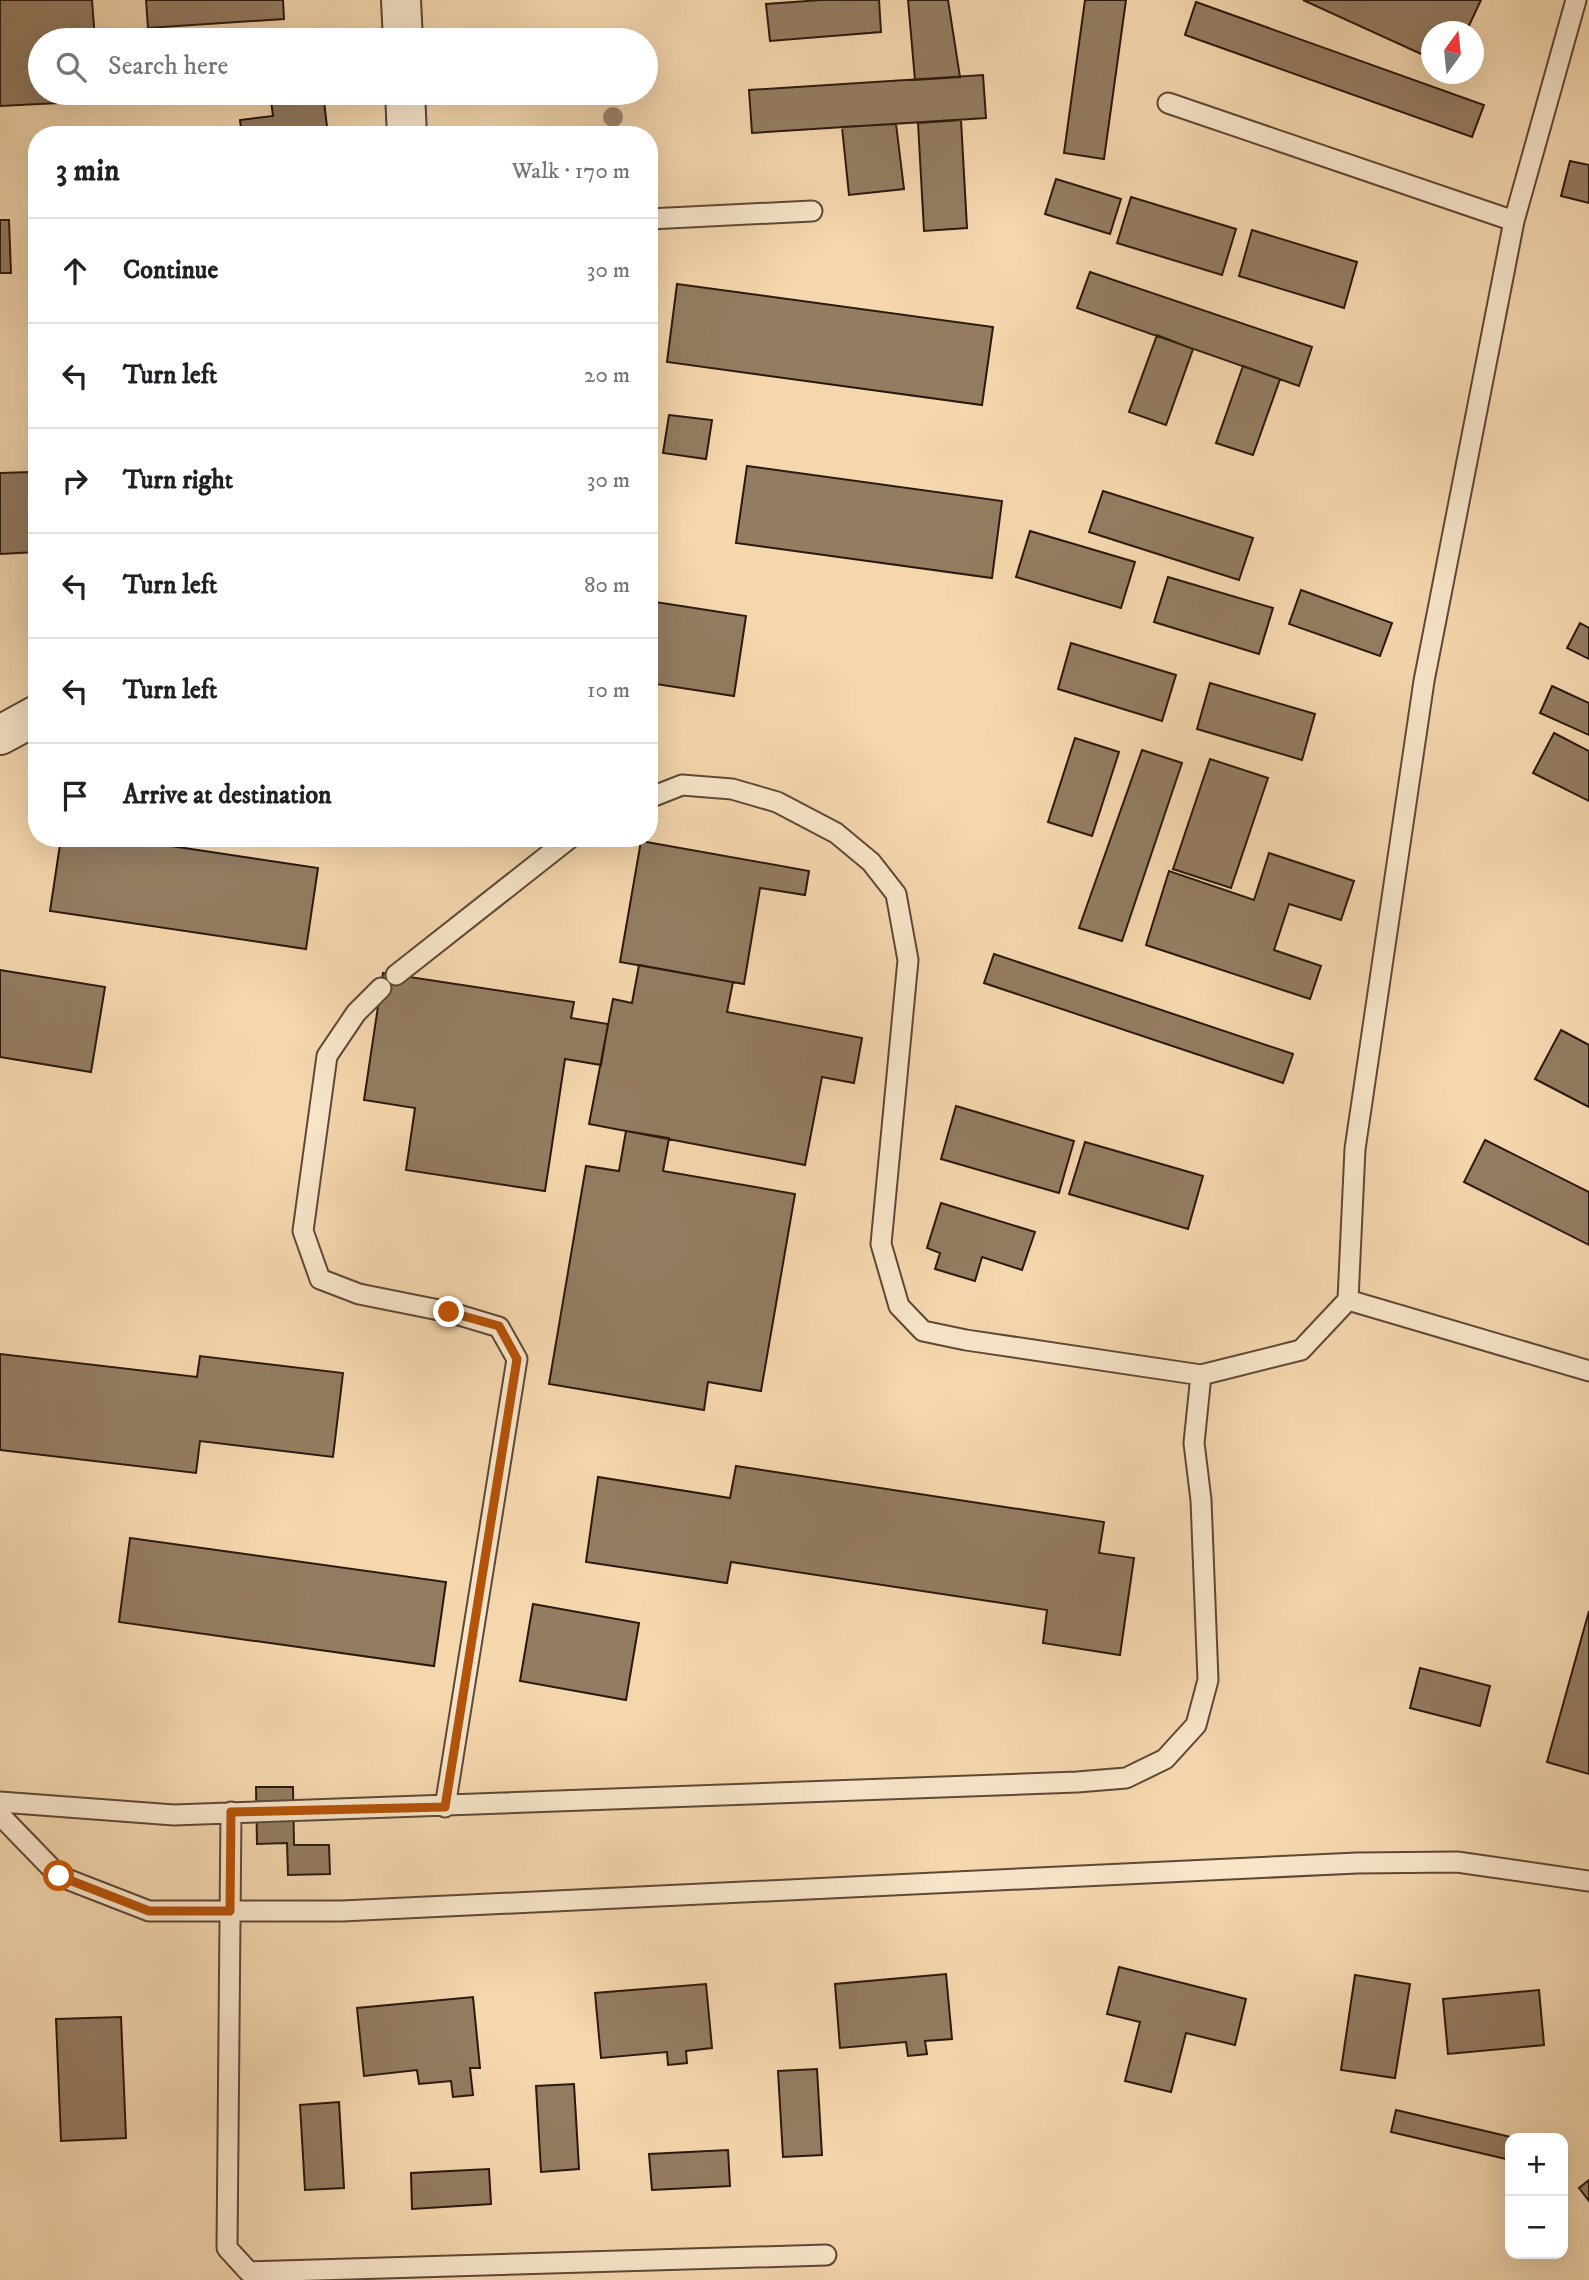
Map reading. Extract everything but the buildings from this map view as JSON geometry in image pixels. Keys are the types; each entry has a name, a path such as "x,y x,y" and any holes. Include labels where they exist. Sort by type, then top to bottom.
{"street":[{"path":"401,0 402,28"},
{"path":"406,105 407,126"},
{"path":"0,736 28,720"}],"lane":[{"path":"658,794 682,785 732,789 777,802 836,833 871,862 896,894 908,960 881,1244 899,1306 923,1331 966,1340 1201,1375 1301,1350 1348,1300 1354,1149 1424,681 1514,221 1576,0"},
{"path":"1168,103 1514,221"},
{"path":"658,219 812,211"},
{"path":"396,975 559,847"},
{"path":"381,988 356,1013 327,1056 303,1231 320,1279 359,1294 449,1312 499,1326 517,1359 445,1807"},
{"path":"1348,1300 1589,1371"},
{"path":"0,1802 174,1815 445,1807 1126,1778 1165,1759 1196,1725 1208,1680 1201,1500 1194,1443 1201,1375"},
{"path":"231,1812 227,2248 249,2272 826,2255"},
{"path":"0,1815 59,1876 149,1911 356,1911 1357,1863 1457,1862 1589,1881"}],"route":[{"path":"59,1876 149,1911 230,1911 231,1812 445,1807 517,1359 499,1326 449,1312"}]}
